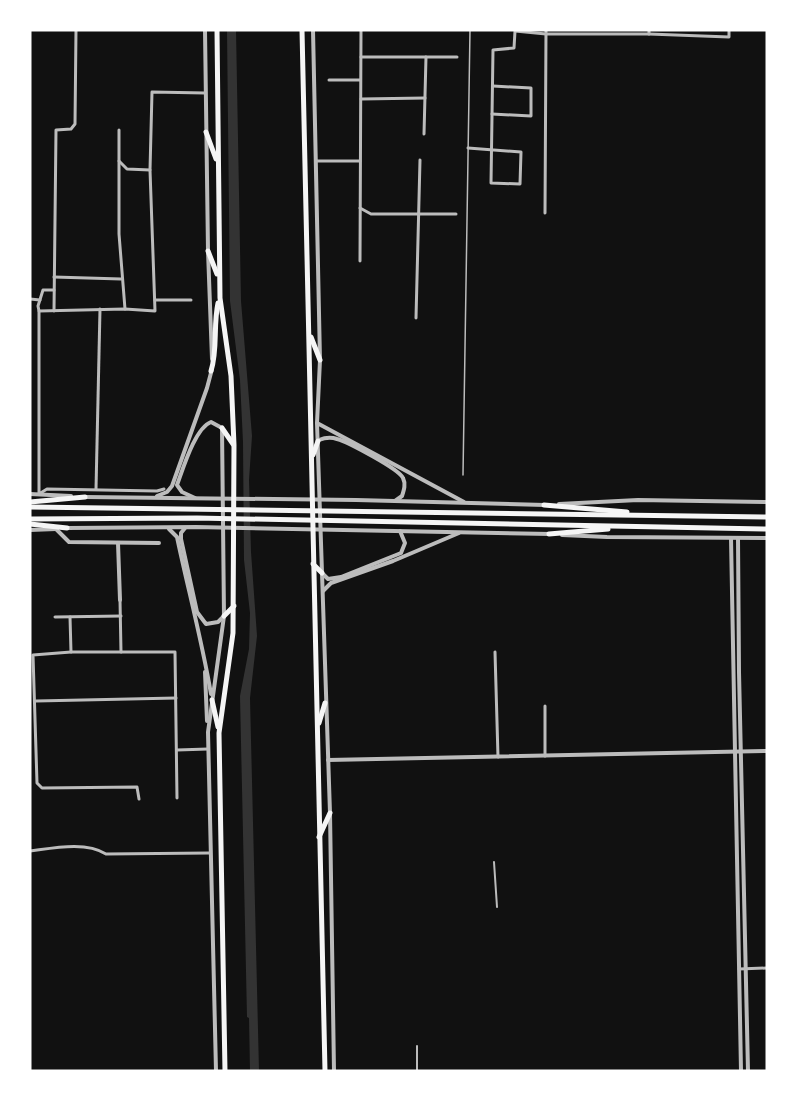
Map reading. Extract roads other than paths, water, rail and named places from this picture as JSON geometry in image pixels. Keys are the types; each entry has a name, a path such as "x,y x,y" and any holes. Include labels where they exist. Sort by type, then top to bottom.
{"highway":[{"path":"217,30 219,298 231,376 234,445 233,633 219,733 225,1071"},
{"path":"302,30 325,1071"},
{"path":"206,132 217,162"},
{"path":"208,251 219,280"},
{"path":"212,371 216,354 216,314 219,298"},
{"path":"309,333 320,360"},
{"path":"311,411 317,423"},
{"path":"222,428 234,445"},
{"path":"311,460 318,441"},
{"path":"30,504 86,497"},
{"path":"30,504 767,517"},
{"path":"544,505 676,516"},
{"path":"30,519 355,520 767,529"},
{"path":"30,524 67,528"},
{"path":"549,534 634,527"},
{"path":"313,564 322,573"},
{"path":"224,616 234,606"},
{"path":"212,700 219,733"},
{"path":"317,727 326,703"},
{"path":"319,838 330,813"}],"street":[{"path":"54,311 56,130 71,129 75,124 76,30"},
{"path":"153,498 167,492 172,486 212,371 205,30"},
{"path":"313,30 320,360 317,423 330,813 334,1071"},
{"path":"360,261 361,30"},
{"path":"468,148 491,149 520,152 520,184 491,183 491,149 493,50 514,48 515,31 649,32 729,37 729,30"},
{"path":"545,213 546,32"},
{"path":"361,57 457,57"},
{"path":"424,134 426,57"},
{"path":"329,80 361,80"},
{"path":"492,86 531,88 531,116 492,114"},
{"path":"39,311 124,309 155,311 150,170 152,92 205,93"},
{"path":"361,99 425,98"},
{"path":"119,130 119,234 124,309"},
{"path":"416,318 420,160"},
{"path":"119,161 127,169 150,170"},
{"path":"316,161 360,161"},
{"path":"360,207 372,214 456,214"},
{"path":"54,278 122,279"},
{"path":"39,494 38,306 43,290 54,290"},
{"path":"30,299 39,300"},
{"path":"154,300 191,300"},
{"path":"96,489 99,309"},
{"path":"195,498 179,490 177,485 198,433 211,422 222,428 224,616 208,732"},
{"path":"317,423 464,502"},
{"path":"318,441 322,438 337,439 396,469 403,477 405,486 402,496 394,501"},
{"path":"39,494 47,489 157,491 164,489"},
{"path":"30,494 86,497 544,505 597,501 767,502"},
{"path":"30,530 196,527 607,537 767,538"},
{"path":"169,528 177,537 205,656 212,700"},
{"path":"185,528 181,533 181,539 197,612 206,624 218,622 224,616"},
{"path":"56,529 69,542 159,543"},
{"path":"322,573 328,579 341,577 401,554 405,543 400,531"},
{"path":"323,592 331,583 393,561 462,532"},
{"path":"731,538 741,1071"},
{"path":"738,538 748,1071"},
{"path":"118,543 121,652"},
{"path":"55,617 121,616"},
{"path":"70,617 71,652"},
{"path":"139,799 136,787 42,788 37,783 36,701 32,655 71,652 175,652 177,798"},
{"path":"495,652 498,757"},
{"path":"205,656 216,1071"},
{"path":"36,701 176,698"},
{"path":"544,706 544,756"},
{"path":"176,750 208,749"},
{"path":"328,760 767,751"},
{"path":"30,851 75,847 97,848 106,854 209,853"},
{"path":"494,862 493,886 497,907"},
{"path":"739,969 767,968"},
{"path":"417,1046 417,1071"}],"lane":[{"path":"463,475 470,30"}]}
